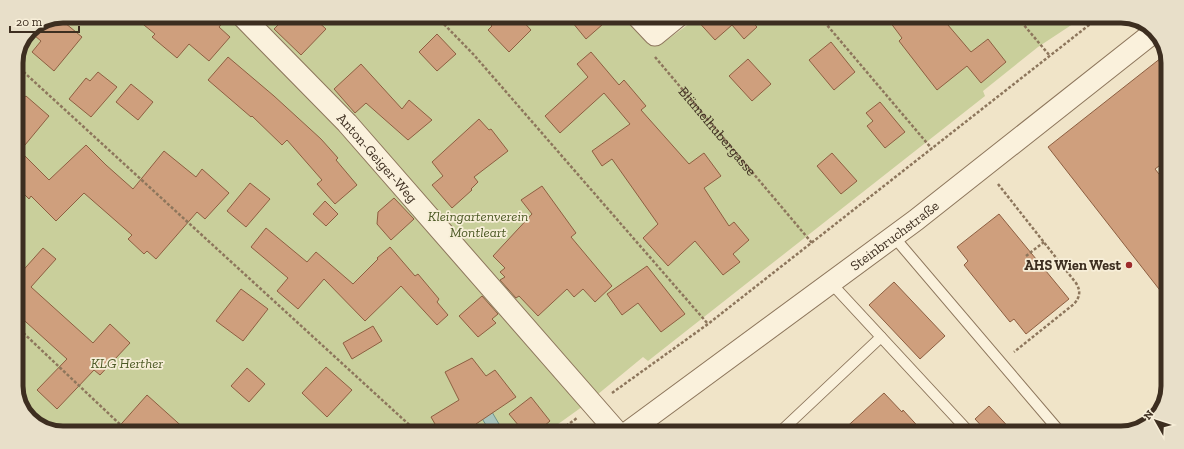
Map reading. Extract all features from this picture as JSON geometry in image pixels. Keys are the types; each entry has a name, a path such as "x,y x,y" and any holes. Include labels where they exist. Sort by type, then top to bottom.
{"street":[{"name":"Anton-Geiger-Weg","path":"249,23 347,123 612,426"},
{"path":"644,23 655,35 671,23"},
{"name":"Steinbruchstraße","path":"636,426 894,237 1150,36"}],"lane":[{"path":"894,237 1055,426"},
{"path":"831,283 964,426"},
{"path":"786,426 881,337"}],"path":[{"path":"443,23 474,55 708,324"},
{"path":"825,23 932,149"},
{"path":"1022,23 1050,56"},
{"path":"594,406 708,324 1092,23"},
{"name":"Blümelhubergasse","path":"655,35 650,52 812,243"},
{"path":"23,71 411,426"},
{"path":"984,167 1076,283 1079,289 1078,299 1074,304 1001,363"},
{"path":"1026,256 1044,242"},
{"path":"23,333 122,426"}],"green space":[{"name":"Kleingartenverein Montleart","path":"63,23 629,23 647,43 660,45 690,23 1074,23 1038,47 983,91 985,96 648,361 643,357 586,404 555,426 58,426 45,422 28,406 23,388 23,63 26,48 30,41 41,30 48,26"}],"water":[{"path":"485,400 499,424 496,426 487,426 475,407"}],"building":[{"path":"63,23 65,23 82,37 54,71 32,52 41,41 35,36 41,30 48,26"},
{"path":"142,23 222,23 219,27 230,37 209,61 189,44 177,58 152,37 155,34"},
{"path":"280,23 320,23 326,29 301,55 274,29"},
{"path":"489,23 525,23 531,30 509,52 488,30 492,26"},
{"path":"573,23 604,23 586,39"},
{"path":"700,23 753,23 757,27 744,39 732,25 715,40"},
{"path":"891,23 946,23 971,52 988,39 1006,62 981,83 967,66 937,90 899,41 902,38"},
{"path":"437,34 456,54 437,71 419,52"},
{"path":"831,42 855,72 834,90 809,60"},
{"path":"591,52 619,85 624,80 646,106 641,110 689,164 704,153 721,176 704,188 729,226 734,222 749,240 733,254 740,262 723,275 695,241 668,266 643,238 658,224 612,159 602,166 592,151 630,124 604,93 560,133 545,116 588,77 577,64"},
{"path":"228,57 321,139 338,158 336,160 357,185 335,204 317,184 322,180 287,140 282,145 252,116 251,117 208,80"},
{"path":"1161,58 1161,164 1155,169 1161,176 1161,292 1048,147"},
{"path":"748,59 771,84 752,101 729,76"},
{"path":"361,64 402,109 409,100 432,120 408,140 366,103 355,113 334,89"},
{"path":"98,72 117,87 91,117 69,99 86,78 90,81"},
{"path":"131,84 153,102 138,120 116,102"},
{"path":"26,96 49,116 23,147 23,98"},
{"path":"880,102 905,132 885,148 867,126 873,121 866,113"},
{"path":"479,119 489,130 491,129 508,151 474,177 478,182 471,189 472,190 452,208 432,185 443,176 432,162"},
{"path":"86,145 133,189 164,151 196,177 202,169 229,193 205,219 197,212 156,259 147,251 144,254 128,239 132,235 84,193 56,221 31,196 29,199 23,193 23,154 49,180"},
{"path":"832,153 857,181 841,194 817,166"},
{"path":"250,183 270,199 246,227 227,211"},
{"path":"542,186 576,233 571,237 612,286 595,302 583,289 574,297 567,289 538,316 519,296 516,298 500,280 505,277 500,272 505,268 493,256 532,214 521,200"},
{"path":"394,198 414,219 391,240 377,224 378,212"},
{"path":"325,201 338,214 326,226 313,214"},
{"path":"999,214 1069,299 1026,334 1014,319 1010,322 964,265 968,261 957,247"},
{"path":"266,228 307,262 316,252 353,284 378,259 377,258 390,247 415,276 418,274 439,299 437,302 448,315 437,325 401,286 365,321 324,279 298,309 277,291 288,278 251,247"},
{"path":"43,248 56,259 31,287 93,343 110,324 130,343 100,375 94,370 57,409 37,390 67,359 23,319 23,270"},
{"path":"647,266 685,314 661,332 638,303 622,315 607,294"},
{"path":"894,282 945,336 920,359 869,305"},
{"path":"241,289 268,309 243,341 216,321"},
{"path":"482,296 498,314 492,319 496,323 478,337 459,316"},
{"path":"373,326 382,341 352,359 343,343"},
{"path":"472,358 486,376 495,370 516,397 476,424 477,426 436,426 431,417 459,400 445,372"},
{"path":"326,367 352,390 327,417 302,393"},
{"path":"247,368 265,384 249,402 231,386"},
{"path":"884,393 918,426 848,426"},
{"path":"147,395 181,426 119,426"},
{"path":"531,397 550,421 544,426 519,426 509,414"},
{"path":"989,406 1008,426 982,426 975,419"}],"place":[{"name":"AHS Wien West","path":"1129,265"}],"park label":[{"name":"KLG Herther","path":"127,363"}]}
